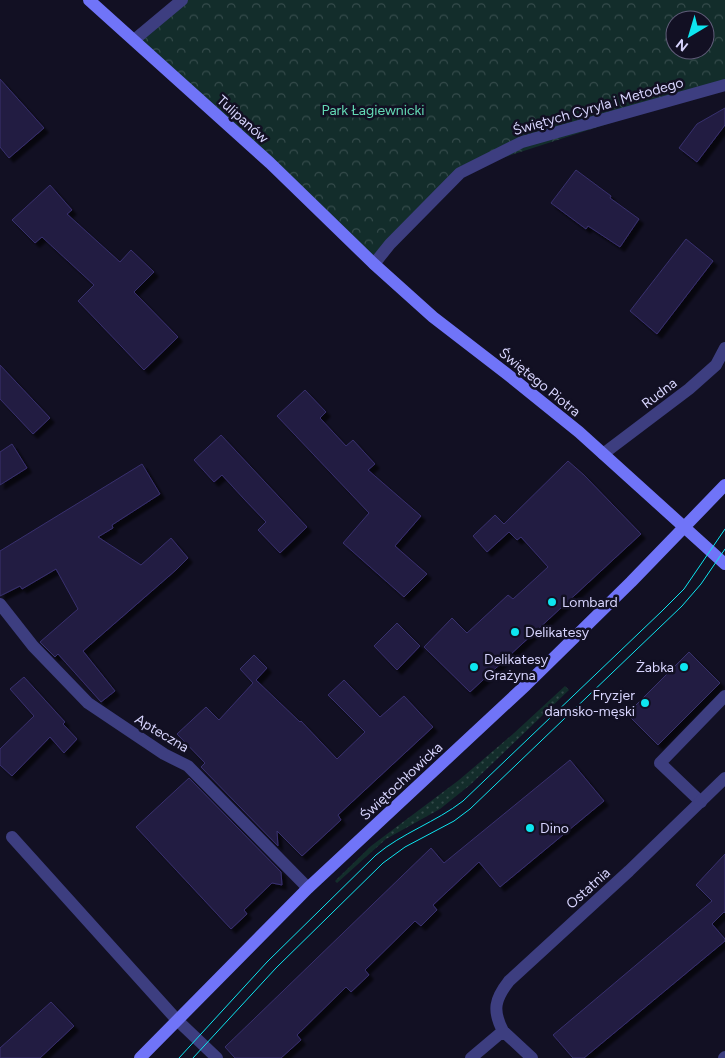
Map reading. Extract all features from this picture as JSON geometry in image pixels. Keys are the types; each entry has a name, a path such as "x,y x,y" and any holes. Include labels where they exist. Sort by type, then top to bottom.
{"street":[{"name":"Tulipanów","path":"89,0 270,163 374,264"},
{"path":"134,40 182,0"},
{"name":"Świętych Cyryla i Metodego","path":"374,264 390,244 460,173 522,142 725,85"},
{"name":"Świętego Piotra","path":"374,264 432,318 506,374 603,454 683,528"},
{"name":"Rudna","path":"603,454 689,389 716,366 725,348"},
{"name":"Świętochłowicka","path":"140,1058 308,888 526,685 631,582 725,485"},
{"path":"683,528 725,564"},
{"name":"Apteczna","path":"0,604 33,646 88,704 164,754 188,766 308,888"},
{"path":"701,802 660,763 725,696"},
{"name":"Ostatnia","path":"503,1031 496,1018 496,1006 500,994 509,981 629,871 725,778"},
{"path":"12,838 177,1020 217,1058"},
{"path":"471,1058 503,1031 532,1058"}],"green space":[{"name":"Park Łagiewnicki","path":"182,0 725,0 725,86 471,168 374,264 134,40"},
{"path":"565,686 569,690 470,785 440,809 386,839 337,883 335,881 371,846 459,780"}],"building":[{"path":"0,79 44,128 9,158 0,147"},
{"path":"725,108 725,125 697,162 679,148 697,124"},
{"path":"576,170 639,219 620,247 588,226 586,229 551,203"},
{"path":"50,185 72,210 67,214 120,262 131,250 154,272 134,292 178,337 144,370 78,301 94,285 42,237 35,243 12,220"},
{"path":"686,239 713,261 657,334 630,311"},
{"path":"0,365 50,418 33,434 0,399"},
{"path":"305,390 326,412 320,418 346,446 353,440 375,464 368,470 421,516 395,546 427,574 404,597 343,543 369,513 277,416"},
{"path":"221,435 307,527 280,553 258,530 266,522 222,475 214,482 194,460"},
{"path":"12,444 27,468 0,485 0,452"},
{"path":"568,461 641,534 470,692 424,647 452,618 467,633 508,595 513,599 548,567 521,537 517,540 509,532 487,552 473,536 495,515 504,524"},
{"path":"142,464 160,494 112,525 113,528 98,537 141,565 171,538 188,558 83,651 115,691 101,702 58,654 55,657 40,642 78,609 56,569 22,589 20,586 0,596 0,551"},
{"path":"397,623 420,646 397,670 374,646"},
{"path":"689,652 720,683 658,745 627,714"},
{"path":"254,655 267,668 256,680 301,721 337,759 365,732 328,695 344,680 380,717 404,696 433,727 338,815 341,820 302,856 277,831 278,846 201,767 205,763 177,734 206,707 219,720 253,683 240,669"},
{"path":"24,677 65,722 63,724 77,739 64,753 50,737 12,776 0,765 0,749 34,716 10,689"},
{"path":"570,760 604,801 500,887 479,862 433,905 437,910 421,926 415,921 365,970 369,975 351,992 346,987 297,1035 301,1040 281,1058 235,1058 225,1047 431,848 444,863"},
{"path":"189,778 281,872 282,885 272,883 244,910 247,914 231,929 136,827"},
{"path":"725,854 725,913 712,924 725,941 584,1058 573,1058 553,1035 712,901 696,885"},
{"path":"51,1002 74,1026 40,1058 0,1058 0,1048"}],"tram line":[{"path":"179,1058 267,962 376,855 397,840 463,801 662,611 684,589 725,529"},
{"path":"193,1058 276,968 383,863 405,847 454,821 470,809 682,606 701,584 725,549"}],"place":[{"name":"Lombard","path":"552,602"},
{"name":"Delikatesy","path":"515,632"},
{"name":"Delikatesy Grażyna","path":"474,667"},
{"name":"Żabka","path":"684,667"},
{"name":"Fryzjer damsko-męski","path":"645,703"},
{"name":"Dino","path":"530,828"}]}
